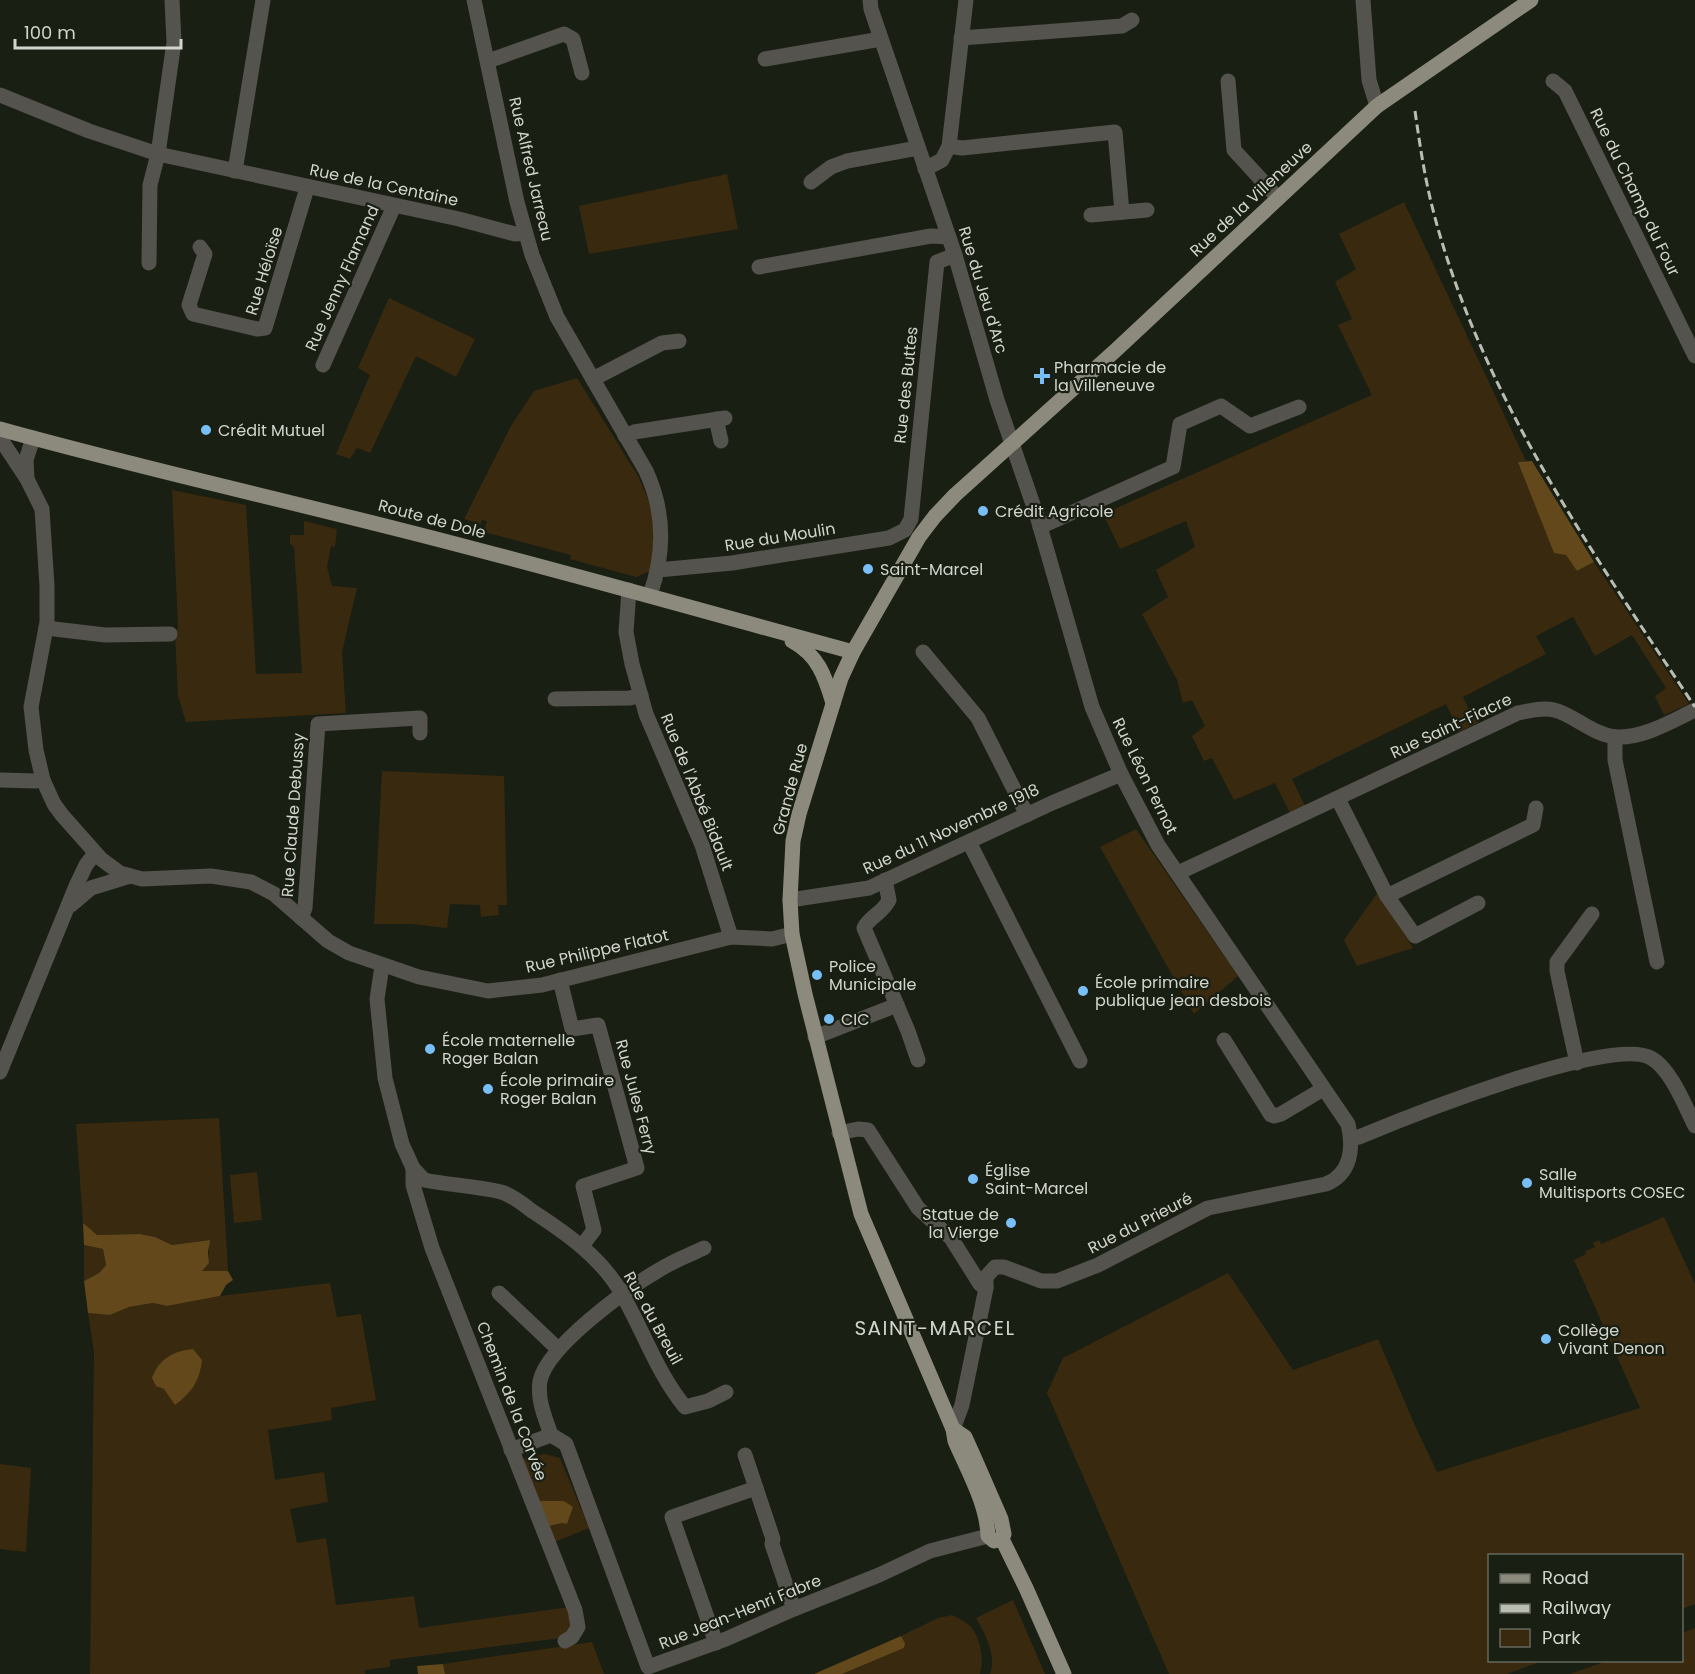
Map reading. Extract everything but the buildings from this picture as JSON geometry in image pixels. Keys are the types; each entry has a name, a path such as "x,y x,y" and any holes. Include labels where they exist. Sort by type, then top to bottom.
{"main road":[{"name":"Rue de la Villeneuve","path":"1012,443 1116,350 1377,106 1531,0"},
{"name":"Route de Dole","path":"0,429 402,530 650,595 853,652"},
{"name":"Grande Rue","path":"1012,443 956,495 918,537 853,652 833,704 793,841 790,900 792,934 815,1037 861,1214 953,1429 955,1441 983,1508 1026,1588 1064,1674"},
{"path":"774,631 799,645 818,662 824,672 833,704"}],"street":[{"path":"149,263 150,185 158,154 174,42 172,0"},
{"path":"235,171 262,0"},
{"name":"Rue Alfred Jarreau","path":"474,0 525,233 532,255 557,317 655,490 659,508 662,548 650,595"},
{"name":"Rue du Jeu d'Arc","path":"870,0 871,9 955,255 997,400 1012,443"},
{"path":"925,169 942,160 949,146 966,0"},
{"path":"1363,0 1369,80 1377,106"},
{"path":"961,38 1122,26 1132,20"},
{"path":"488,61 564,34 573,39 582,73"},
{"path":"765,59 881,39"},
{"path":"1228,81 1234,150 1278,198"},
{"name":"Rue du Champ du Four","path":"1553,81 1565,91 1695,356"},
{"name":"Rue de la Centaine","path":"0,95 89,131 158,154 459,219 515,234 525,233"},
{"path":"949,146 962,148 1115,132 1122,212"},
{"path":"811,182 831,167 847,161 918,148"},
{"name":"Rue Héloïse","path":"200,247 205,254 189,305 193,314 257,329 265,328 307,188"},
{"name":"Rue Jenny Flamand","path":"323,365 394,206"},
{"path":"1091,215 1147,210"},
{"path":"759,267 931,236 949,237"},
{"name":"Rue des Buttes","path":"905,530 910,519 937,262 955,255"},
{"path":"593,379 662,343 679,341"},
{"path":"1040,527 1173,467 1180,424 1221,406 1250,426 1299,407"},
{"path":"625,436 634,432 720,418 721,441"},
{"name":"Rue Philippe Flatot","path":"0,438 27,479 42,509 48,586 46,628 31,707 36,750 43,780 54,804 95,853 120,873 142,879 211,876 251,882 274,894 328,941 349,954 419,977 488,992 542,985 731,937 772,939 792,934"},
{"path":"27,479 26,460 33,438"},
{"name":"Rue Léon Pernot","path":"1012,443 1040,527 1092,707 1122,774 1158,845 1348,1124 1351,1142"},
{"name":"Rue du Moulin","path":"658,570 732,563 889,538 905,530"},
{"name":"Rue de l'Abbé Bidault","path":"629,590 626,632 640,695 654,734 702,845 731,937"},
{"path":"46,628 105,635 170,634"},
{"path":"923,652 978,718 1027,814"},
{"path":"555,699 630,698 640,695"},
{"name":"Rue Saint-Fiacre","path":"1179,873 1518,713 1536,709 1556,710 1596,731 1615,737"},
{"path":"1657,962 1615,760 1615,737 1633,736 1695,710"},
{"name":"Rue Claude Debussy","path":"301,918 305,908 318,724 420,718 420,733"},
{"name":"Rue du 11 Novembre 1918","path":"790,900 869,888 1027,814 1122,774"},
{"path":"0,780 43,780"},
{"path":"1338,799 1387,896 1415,936 1478,903"},
{"path":"1387,896 1533,825 1536,808"},
{"path":"969,842 1080,1061"},
{"path":"0,1072 82,872 95,853"},
{"path":"68,907 91,888 130,876"},
{"path":"885,880 890,900 884,909 867,922 864,928 918,1060"},
{"path":"1577,1063 1557,962 1592,914"},
{"path":"382,966 377,999 385,1078 402,1144 413,1168"},
{"name":"Rue Jules Ferry","path":"560,980 572,1029 598,1025 637,1168 584,1186 594,1230 582,1246"},
{"path":"815,1037 897,1005"},
{"path":"1224,1040 1271,1115 1281,1114 1323,1089"},
{"path":"1351,1142 1474,1093 1538,1071 1620,1053 1641,1053 1653,1058 1689,1101 1695,1126"},
{"path":"839,1133 858,1129 868,1130 918,1208 951,1238 980,1284 986,1288 962,1405 953,1429"},
{"name":"Rue du Prieuré","path":"986,1288 986,1277 995,1267 1004,1267 1041,1281 1057,1281 1098,1266 1208,1208 1334,1181 1346,1167 1351,1142"},
{"name":"Rue du Breuil","path":"413,1168 424,1180 503,1192 582,1246 608,1273 622,1293 657,1364 673,1392 685,1407 708,1401 726,1392"},
{"name":"Chemin de la Corvée","path":"413,1168 413,1185 432,1248 575,1610 578,1627 572,1637 565,1641"},
{"path":"511,1450 551,1435 540,1401 540,1379 558,1349 622,1293 661,1269 704,1248"},
{"path":"499,1293 558,1349"},
{"name":"Rue Jean-Henri Fabre","path":"551,1435 566,1444 648,1667 717,1643 930,1551 995,1533"},
{"path":"745,1455 794,1609"},
{"path":"717,1643 672,1517 756,1488"}],"green space":[{"path":"727,174 738,229 589,254 579,206"},
{"path":"1404,202 1526,461 1519,462 1566,555 1577,571 1594,562 1689,704 1664,715 1655,696 1666,688 1632,635 1595,656 1573,617 1536,636 1546,654 1463,697 1473,718 1479,722 1459,732 1446,704 1292,779 1306,808 1290,813 1275,783 1234,800 1212,758 1204,761 1192,736 1205,726 1192,700 1183,703 1177,680 1142,614 1168,597 1156,570 1195,547 1186,521 1120,549 1103,514 1372,395 1338,325 1352,319 1335,282 1356,269 1339,234"},
{"path":"389,298 475,339 456,377 416,356 370,453 357,448 350,459 336,454 370,375 358,368"},
{"path":"577,378 638,476 654,516 653,562 650,571 636,577 570,559 571,555 484,532 487,521 482,520 481,524 464,519 511,426 534,391"},
{"path":"172,490 246,505 256,674 302,673 294,547 290,544 290,535 304,535 304,521 337,529 335,547 331,546 327,567 332,586 357,588 342,652 346,713 186,722 178,696 175,635 178,627"},
{"path":"382,771 504,776 507,905 498,905 499,915 481,917 480,905 450,904 447,928 411,924 374,924"},
{"path":"1136,829 1238,976 1194,1014 1100,847"},
{"path":"1378,892 1413,948 1357,966 1344,940"},
{"path":"219,1118 228,1271 201,1272 209,1263 209,1240 172,1245 155,1237 140,1234 96,1235 83,1223 76,1124"},
{"path":"257,1172 262,1220 234,1223 230,1175"},
{"path":"1664,1217 1695,1284 1695,1604 1683,1609 1683,1554 1488,1554 1488,1662 1539,1662 1507,1674 1169,1674 1047,1393 1063,1358 1228,1273 1293,1370 1378,1339 1437,1472 1640,1408 1574,1260 1586,1254 1585,1251 1595,1247 1593,1243 1599,1240 1601,1244"},
{"path":"84,1245 103,1249 106,1265 99,1273 84,1281"},
{"path":"330,1283 337,1317 361,1314 376,1400 331,1408 332,1420 268,1430 275,1480 324,1472 328,1502 290,1509 297,1543 326,1538 336,1605 414,1596 419,1628 570,1607 574,1624 561,1638 390,1660 390,1667 365,1670 365,1674 90,1674 94,1352 88,1313 110,1315 129,1307 153,1303 168,1306 220,1296"},
{"path":"545,1454 560,1458 589,1528 555,1542 549,1526 562,1523 564,1501 539,1501 522,1459"},
{"path":"0,1464 31,1468 26,1552 0,1549"},
{"path":"1013,1600 1045,1674 990,1674 991,1652 976,1618"},
{"path":"952,1615 968,1624 978,1638 982,1663 980,1674 842,1674 904,1648 905,1643 901,1636 938,1618"},
{"path":"1695,1628 1695,1674 1570,1674 1604,1662 1683,1662 1683,1633"},
{"path":"592,1642 604,1674 445,1674 443,1664"}],"shaded area":[{"path":"1532,461 1594,562 1577,571 1566,555 1554,553 1518,462"},
{"path":"83,1223 97,1235 140,1234 155,1237 172,1245 210,1240 209,1263 202,1271 228,1271 233,1280 226,1285 220,1296 167,1306 153,1303 129,1307 110,1315 88,1313 84,1281 99,1273 106,1265 103,1249 84,1245"},
{"path":"193,1349 202,1360 199,1374 190,1391 175,1405 164,1389 156,1386 152,1378 155,1371 168,1357"},
{"path":"539,1501 564,1501 573,1507 567,1524 549,1526"},
{"path":"901,1636 905,1643 904,1648 842,1674 814,1674"},
{"path":"443,1664 445,1674 418,1674 417,1666"}],"railway":[{"path":"1415,111 1425,176 1434,214 1455,281 1481,346 1544,471 1580,531 1695,707"}],"place":[{"name":"Pharmacie de la Villeneuve","path":"1042,376"},
{"name":"Crédit Mutuel","path":"206,430"},
{"name":"Crédit Agricole","path":"983,511"},
{"name":"Saint-Marcel","path":"868,569"},
{"name":"Police Municipale","path":"817,975"},
{"name":"École primaire publique jean desbois","path":"1083,991"},
{"name":"CIC","path":"829,1019"},
{"name":"École maternelle Roger Balan","path":"430,1049"},
{"name":"École primaire Roger Balan","path":"488,1089"},
{"name":"Église Saint-Marcel","path":"973,1179"},
{"name":"Salle Multisports COSEC","path":"1527,1183"},
{"name":"Statue de la Vierge","path":"1011,1223"},
{"name":"Collège Vivant Denon","path":"1546,1339"}],"district":[{"name":"SAINT-MARCEL","path":"935,1328"}]}
